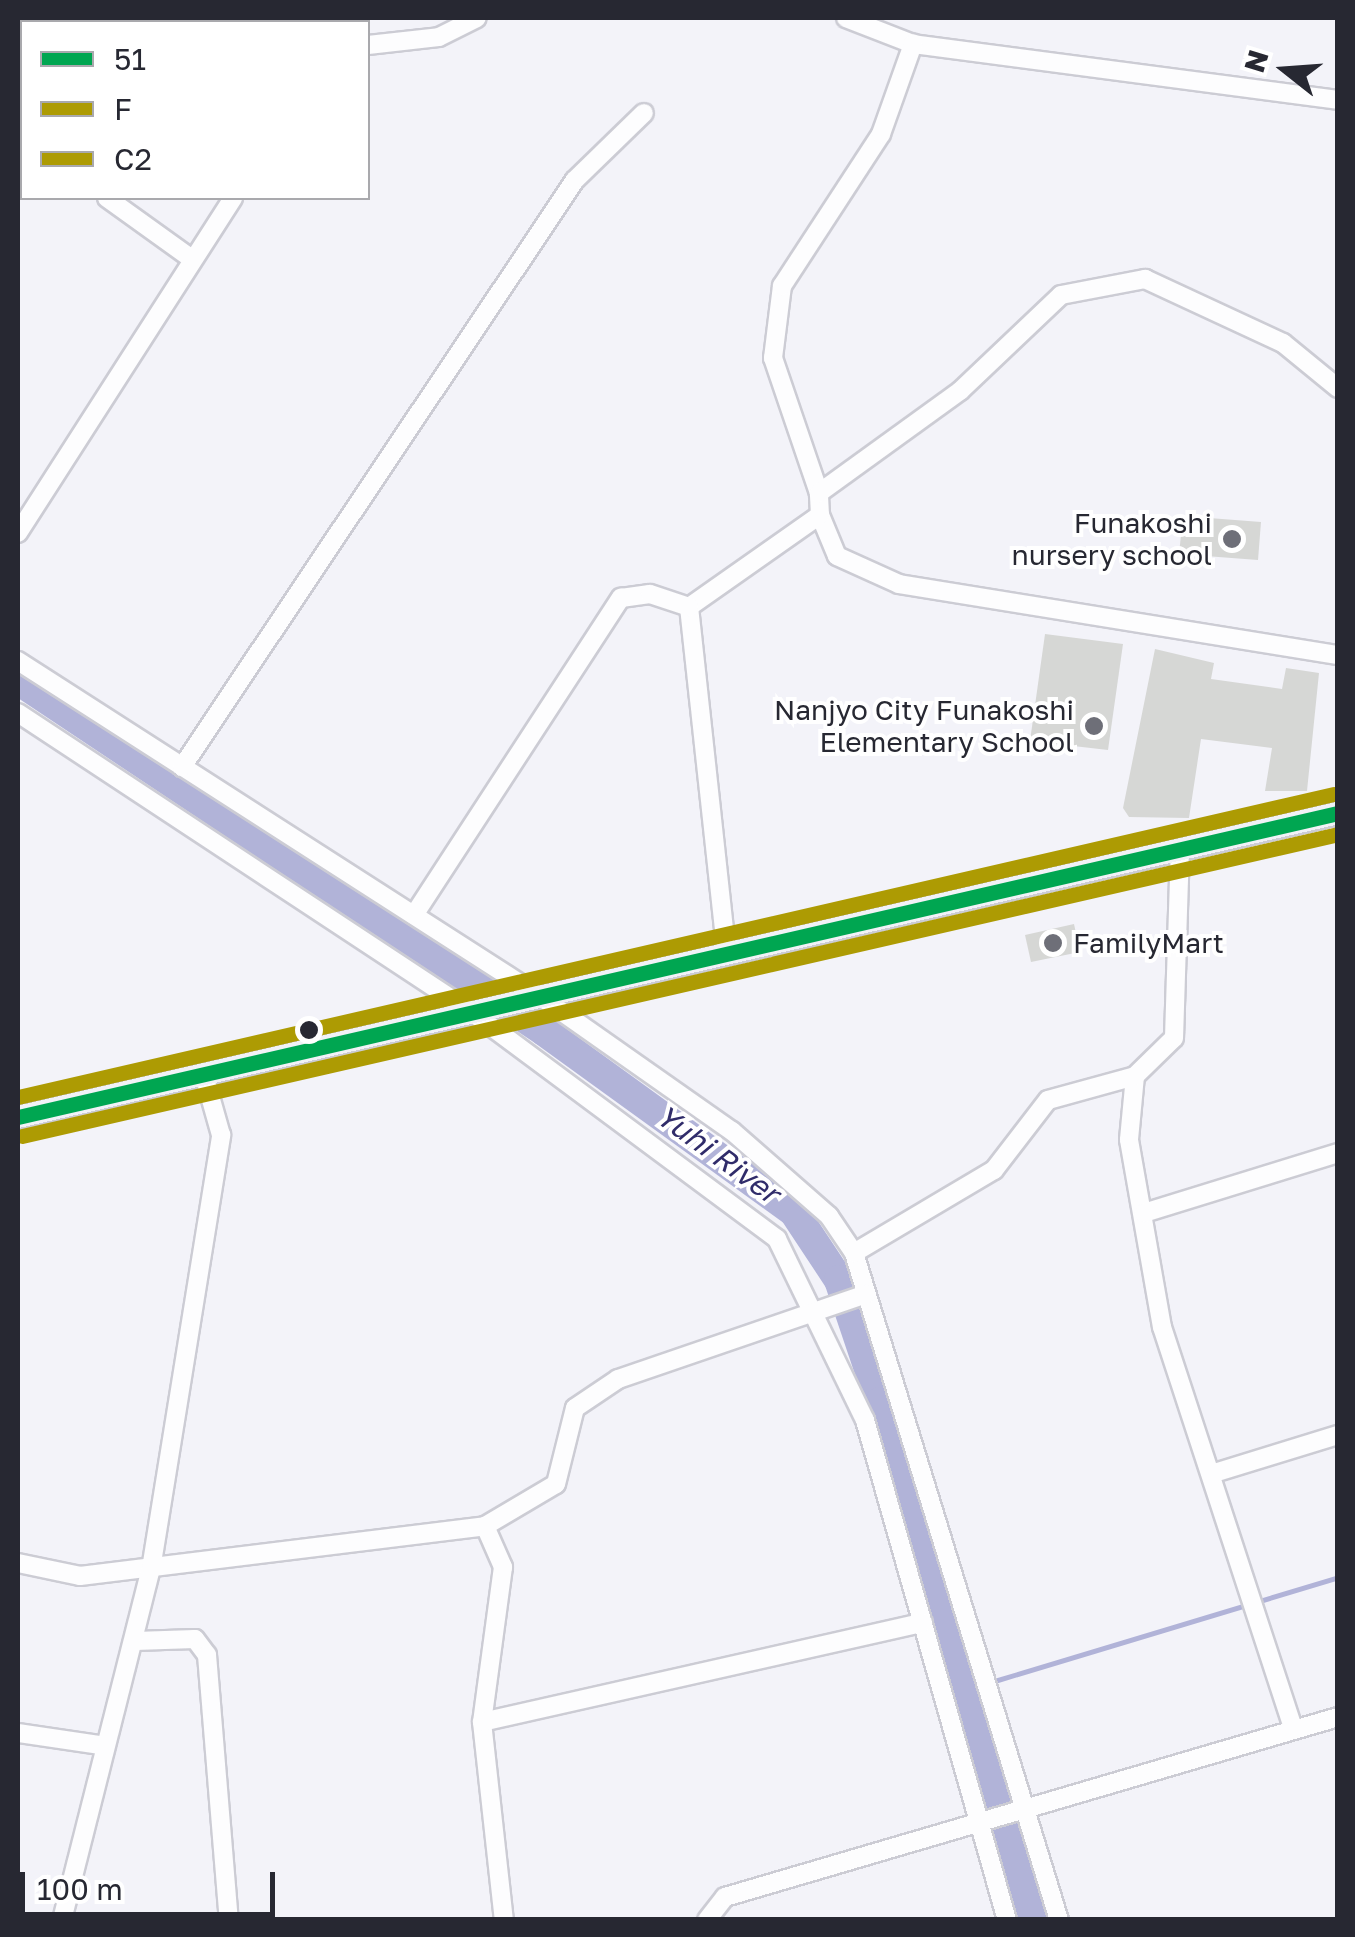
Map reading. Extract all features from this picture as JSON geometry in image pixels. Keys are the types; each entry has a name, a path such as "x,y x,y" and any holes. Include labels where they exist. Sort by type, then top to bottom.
{"main road":[{"path":"18,1118 1338,813"}],"street":[{"path":"370,44 438,36 477,18"},
{"path":"856,19 913,44 1338,100"},
{"path":"913,44 881,134 782,286 773,358 819,493 820,515 837,556 899,584 1338,655"},
{"path":"182,767 574,180 644,113"},
{"path":"109,200 192,258"},
{"path":"18,533 232,200"},
{"path":"819,493 960,391 1061,295 1108,282 1145,279 1283,343 1338,388"},
{"path":"689,607 820,515"},
{"path":"414,915 621,598 650,594 689,607"},
{"path":"689,607 726,954"},
{"path":"18,660 414,915 799,1183 854,1252 1059,1920"},
{"path":"18,712 479,1011 752,1215 777,1239 865,1420 975,1823 1007,1920"},
{"path":"1180,851 1178,1024 1135,1076 1129,1140 1162,1328 1294,1730"},
{"path":"62,1920 100,1744 135,1641 152,1569 222,1135 204,1075"},
{"path":"854,1252 994,1170 1048,1100 1135,1076"},
{"path":"1144,1213 1338,1154"},
{"path":"18,1563 80,1576 485,1526 556,1484 575,1408 618,1379 866,1294"},
{"path":"1211,1474 1338,1435"},
{"path":"485,1526 503,1567 482,1722 504,1920"},
{"path":"482,1722 923,1623"},
{"path":"135,1641 196,1639 208,1655 229,1920"},
{"path":"708,1920 725,1898 1338,1717"},
{"path":"18,1732 100,1744"}],"building":[{"path":"1183,516 1261,522 1258,560 1179,554"},
{"path":"1045,634 1123,644 1108,750 1030,741"},
{"path":"1155,649 1214,663 1211,679 1282,689 1286,668 1319,673 1307,791 1265,791 1272,748 1201,739 1189,818 1129,817 1123,808"},
{"name":"FamilyMart","path":"1074,924 1080,952 1031,962 1025,935"}],"waterway":[{"name":"Yuhi River","path":"18,680 544,1031 794,1212 839,1280 880,1402 1033,1920"},
{"path":"991,1682 1338,1577"},
{"path":"963,1690 981,1685"}],"transit line":[{"name":"C2","path":"18,1097 1334,794"},
{"name":"51","path":"18,1117 1338,813"},
{"name":"F","path":"22,1136 1338,834"}],"place":[{"name":"Funakoshi nursery school","path":"1232,539"},
{"name":"Nanjyo City Funakoshi Elementary School","path":"1094,726"},
{"name":"FamilyMart","path":"1053,943"}]}
